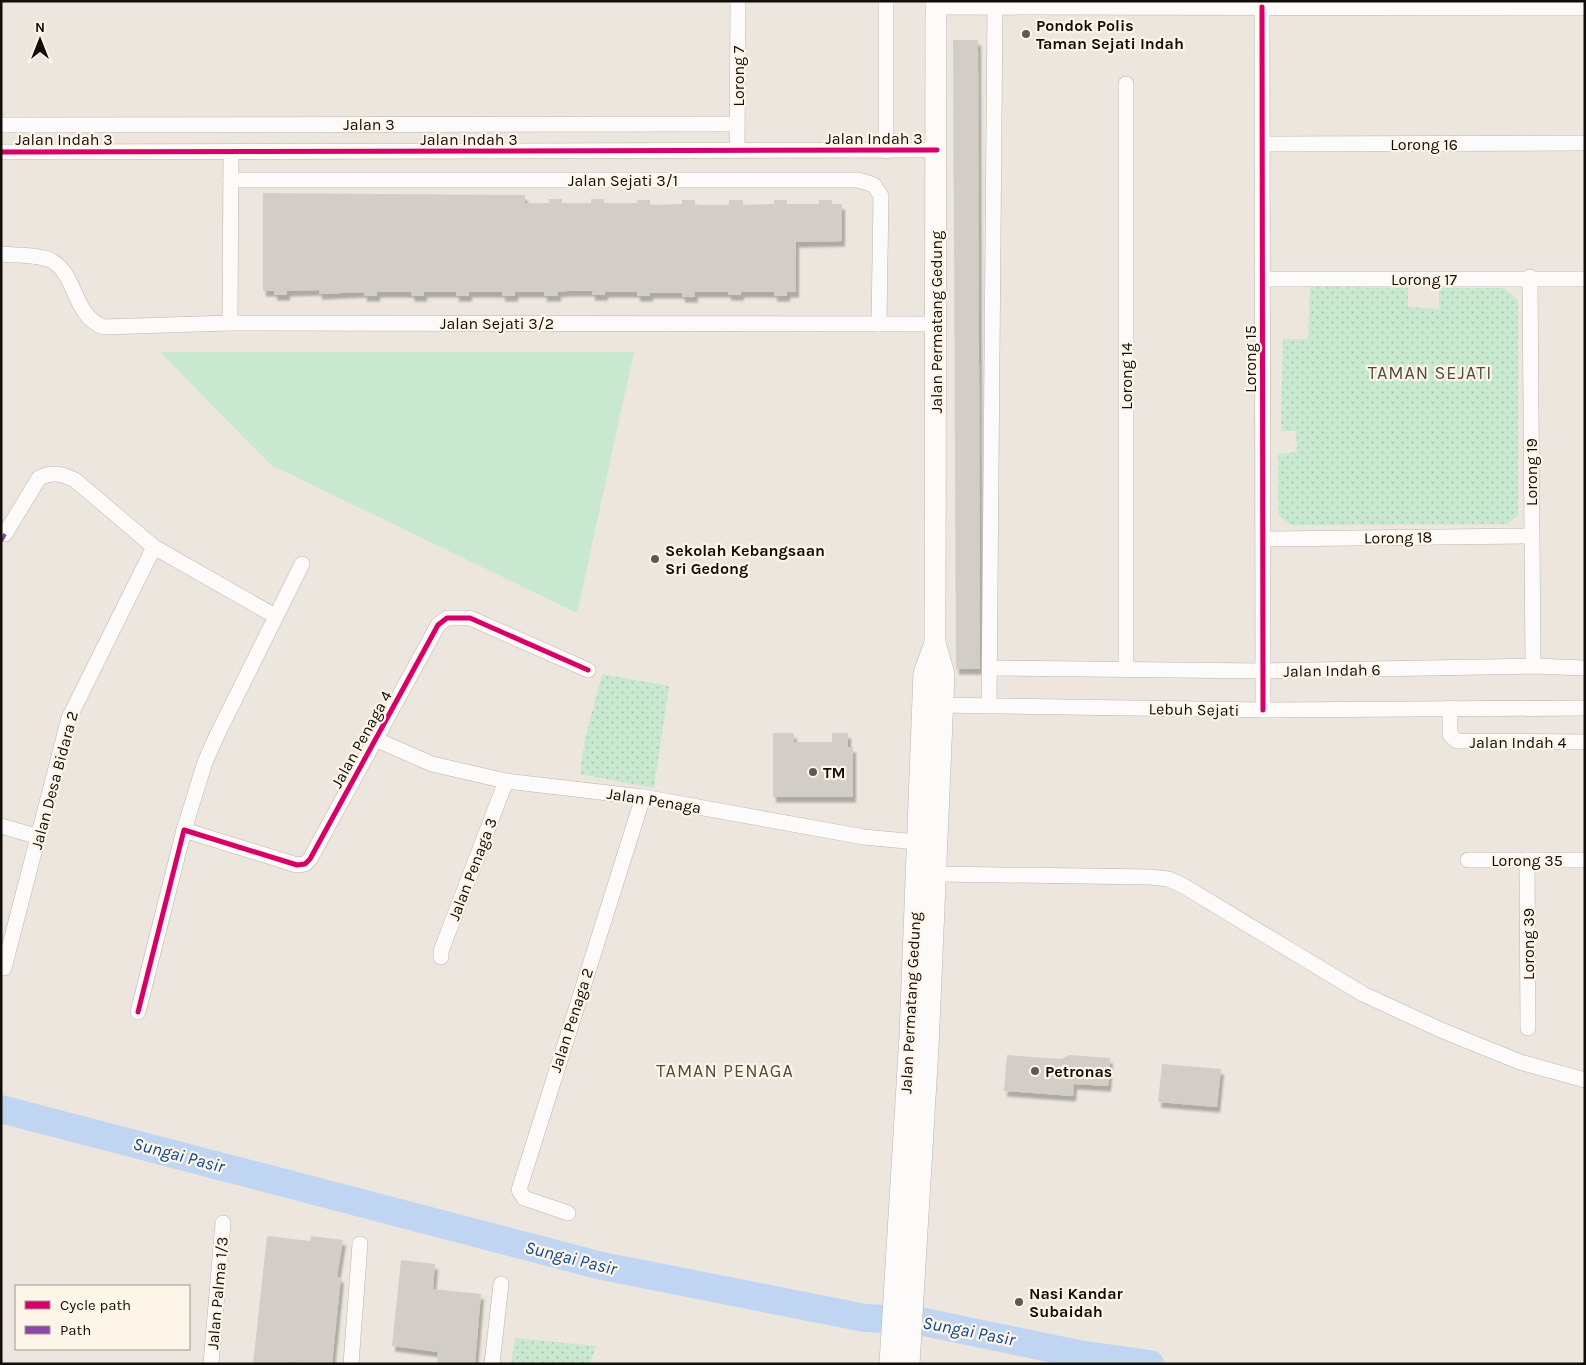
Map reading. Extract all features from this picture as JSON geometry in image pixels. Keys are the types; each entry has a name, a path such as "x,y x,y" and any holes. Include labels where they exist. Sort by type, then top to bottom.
{"main road":[{"name":"Jalan Permatang Gedung","path":"890,1364 900,1340 910,1036 928,843 933,705 924,673 935,643 936,4"},
{"name":"Jalan Permatang Gedung","path":"902,1301 937,874 928,843"},
{"name":"Jalan Permatang Gedung","path":"900,1340 908,1364"}],"street":[{"name":"Lorong 7","path":"737,151 738,1"},
{"path":"886,1 886,151"},
{"path":"936,4 995,7 1164,4 1262,7 1532,5 1585,8"},
{"path":"989,706 995,7"},
{"name":"Lorong 15","path":"1262,7 1263,710"},
{"name":"Lorong 14","path":"1126,84 1126,669"},
{"name":"Jalan 3","path":"1,124 737,124"},
{"name":"Lorong 16","path":"1262,144 1585,143"},
{"name":"Jalan Indah 3","path":"1,152 937,150"},
{"path":"230,323 231,151"},
{"name":"Jalan Sejati 3/1","path":"231,180 858,180 874,185 881,196 879,324"},
{"name":"Jalan Sejati 3/2","path":"1,254 46,258 54,262 60,269 87,318 99,326 230,323 936,324"},
{"name":"Lorong 17","path":"1263,279 1530,277 1585,279"},
{"name":"Lorong 19","path":"1530,277 1533,666"},
{"path":"5,534 40,478 48,474 61,474 75,480 154,547 275,616"},
{"name":"Lorong 18","path":"1264,539 1532,536"},
{"name":"Jalan Desa Bidara 2","path":"4,968 69,718 154,547"},
{"path":"138,1012 184,830 205,762 302,564"},
{"name":"Jalan Penaga 4","path":"184,830 297,865 305,864 310,859 438,625 447,618 470,618 588,670"},
{"name":"Jalan Indah 6","path":"990,668 1262,671 1533,666 1585,668"},
{"name":"Lebuh Sejati","path":"933,705 1263,710 1585,708"},
{"name":"Jalan Indah 4","path":"1450,708 1450,735 1457,741 1585,742"},
{"name":"Jalan Penaga","path":"376,739 432,764 506,781 643,797 864,837 928,843"},
{"name":"Jalan Penaga 3","path":"441,957 441,951 506,781"},
{"name":"Jalan Penaga 2","path":"568,1213 524,1198 520,1190 643,797"},
{"path":"1,826 39,837"},
{"name":"Lorong 35","path":"1468,860 1585,860"},
{"name":"Lorong 39","path":"1527,860 1528,1028"},
{"path":"937,874 1150,877 1168,879 1191,890 1363,994 1441,1030 1520,1062 1585,1080"},
{"name":"Jalan Palma 1/3","path":"211,1364 223,1223"},
{"path":"352,1364 360,1244"},
{"path":"492,1364 501,1284"}],"green space":[{"path":"1310,287 1408,288 1408,307 1439,309 1439,288 1504,288 1518,300 1518,515 1508,524 1291,525 1278,515 1278,454 1297,452 1296,431 1281,431 1283,339 1308,339"},
{"path":"160,352 634,352 577,613 271,465"},
{"path":"602,674 669,686 654,788 580,774 585,739"},
{"path":"515,1338 596,1346 590,1364 511,1364"}],"building":[{"path":"953,40 978,40 980,669 956,669"},
{"path":"263,193 525,195 525,203 549,203 549,199 562,199 562,203 591,203 591,199 604,199 604,203 637,203 637,200 650,200 650,205 682,204 682,200 695,200 695,205 729,205 729,200 743,200 743,205 774,204 774,200 787,200 787,204 819,204 819,200 832,200 832,204 842,204 842,241 796,242 796,292 787,292 787,296 774,296 774,292 741,292 741,295 728,295 728,292 695,292 695,297 682,297 682,293 650,293 650,296 637,296 637,292 605,292 605,295 592,295 592,291 567,291 558,292 558,296 544,296 544,292 515,292 515,296 502,296 502,292 469,292 469,296 456,296 456,292 424,292 424,296 412,296 411,292 377,292 377,296 364,296 364,292 319,294 319,290 287,291 287,295 274,295 274,291 263,291"},
{"name":"TM","path":"773,733 794,733 794,742 832,742 832,733 848,733 848,747 853,747 853,797 773,797"},
{"path":"1007,1055 1061,1059 1070,1055 1110,1058 1108,1086 1074,1084 1073,1096 1004,1091"},
{"path":"1162,1064 1221,1069 1217,1107 1158,1102"},
{"path":"267,1236 310,1241 311,1236 343,1240 337,1277 341,1277 332,1364 288,1362 287,1364 253,1364"},
{"path":"401,1260 435,1264 433,1289 481,1294 475,1363 437,1364 438,1352 392,1346"}],"waterway":[{"name":"Sungai Pasir","path":"1,1109 602,1266 865,1318 919,1321 1078,1354 1150,1364"}],"marked path":[{"path":"1,541 5,534"}],"cycle path":[{"path":"1262,7 1263,710"},
{"path":"1,152 937,150"},
{"path":"138,1012 184,830 297,865 305,864 310,859 438,625 447,618 470,618 588,670"}],"place":[{"name":"Pondok Polis Taman Sejati Indah","path":"1026,34"},
{"name":"Sekolah Kebangsaan Sri Gedong","path":"655,559"},
{"name":"TM","path":"813,772"},
{"name":"Petronas","path":"1035,1071"},
{"name":"Nasi Kandar Subaidah","path":"1019,1302"}],"district":[{"name":"TAMAN SEJATI","path":"1430,373"},
{"name":"TAMAN PENAGA","path":"725,1071"}]}
